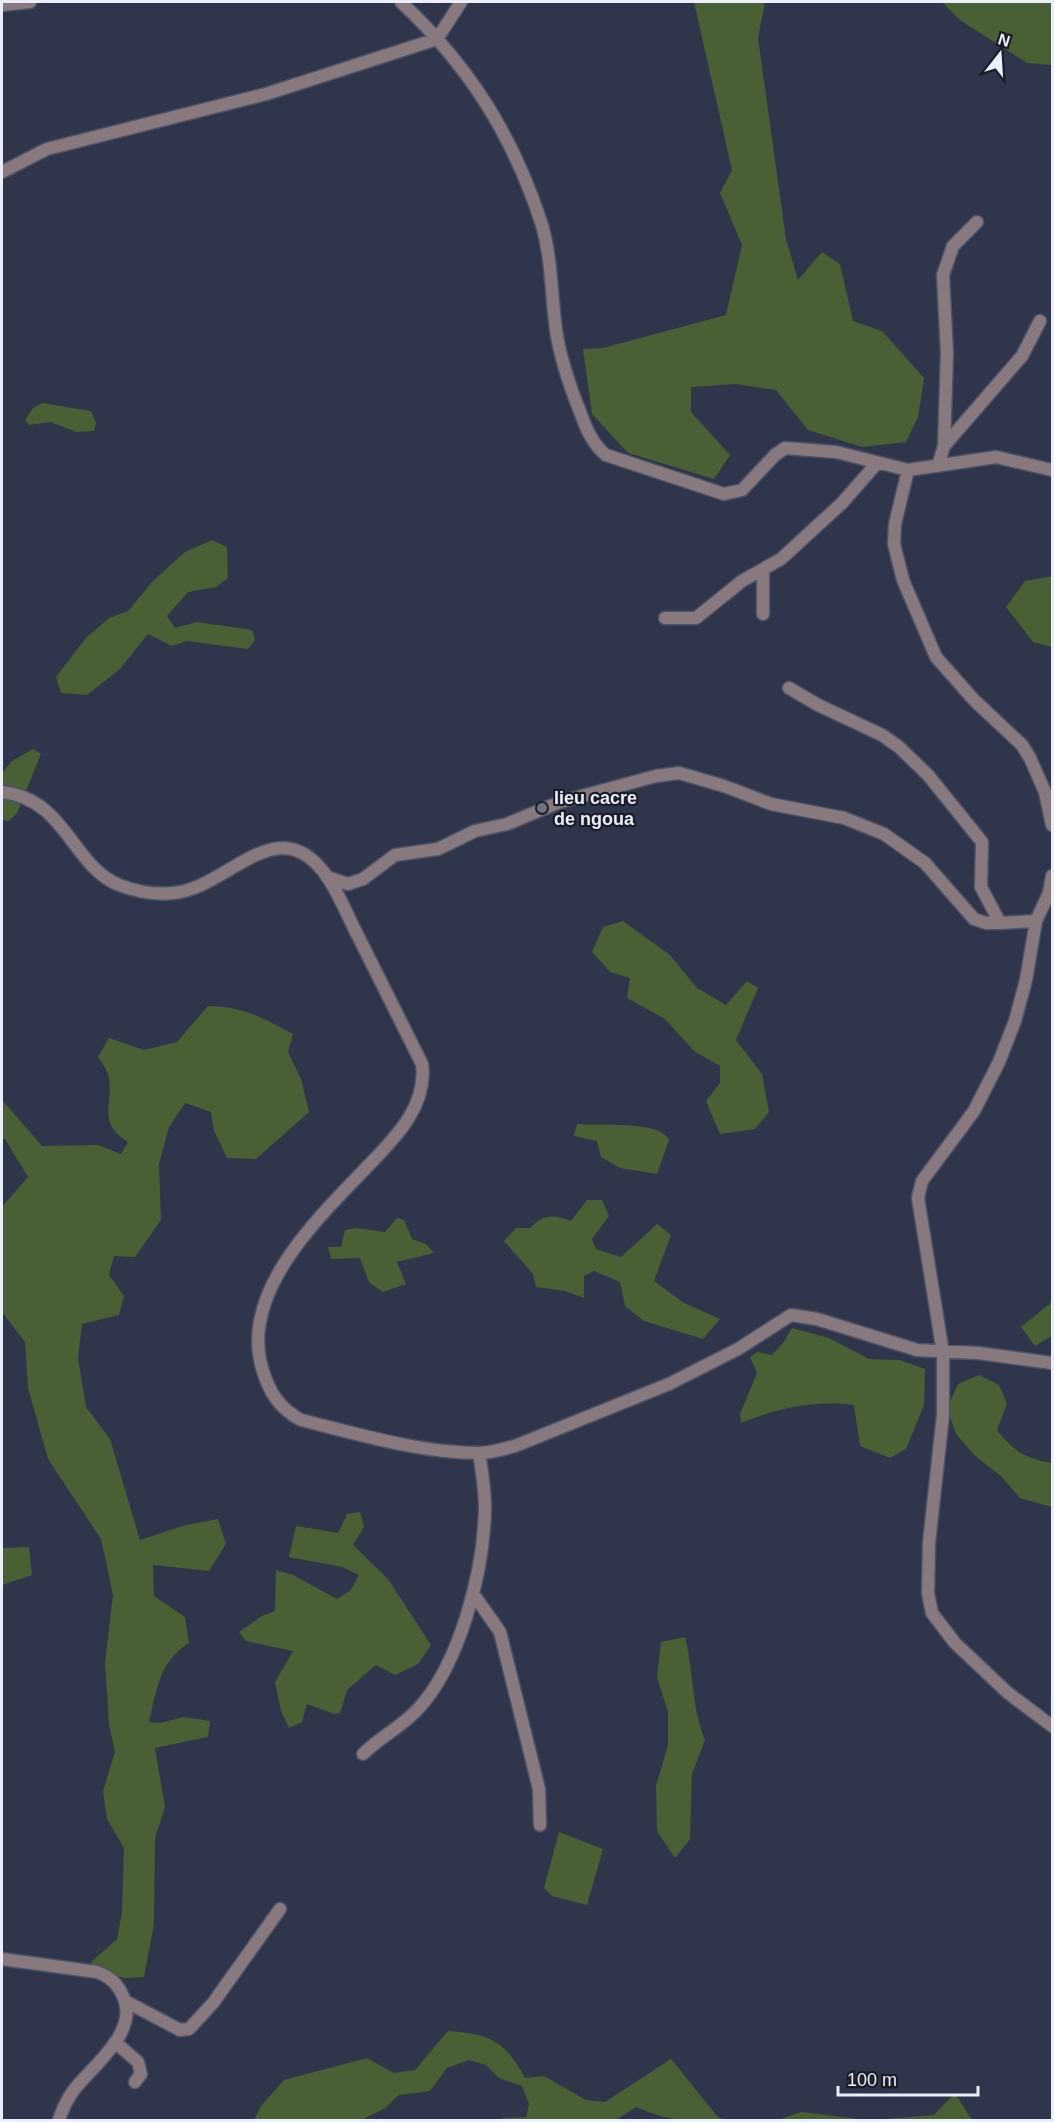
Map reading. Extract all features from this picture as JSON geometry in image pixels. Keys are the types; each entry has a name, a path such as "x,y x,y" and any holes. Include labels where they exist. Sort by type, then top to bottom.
{"street":[{"path":"2,5 30,2"},
{"path":"401,2 437,39 486,101 510,143 542,225 549,259 556,333 563,363 581,416 598,448 617,460 724,494 742,490 775,455 785,448 836,452 908,470 1005,457 1053,470"},
{"path":"2,172 47,149 266,94 437,39 461,2"},
{"path":"938,466 944,446 947,354 943,276 953,246 977,222"},
{"path":"944,446 1022,356 1040,321"},
{"path":"665,618 696,618 742,581 762,572 812,532 877,463"},
{"path":"908,470 895,524 894,544 906,588 936,657 974,700 1022,745 1045,792 1053,825"},
{"path":"762,572 763,614"},
{"path":"789,688 818,705 882,735 915,760 982,842 984,857 981,887 1000,923"},
{"path":"327,877 348,884 363,879 395,855 438,849 475,831 507,824 560,802 656,776 679,773 724,786 771,804 844,818 884,834 925,863 965,912 974,919 986,923 1036,921"},
{"path":"2,792 14,793 42,808 104,875 117,884 134,889 174,893 221,876 267,849 282,846 299,852 327,877 422,1064 424,1079 416,1102 391,1142 317,1223 277,1274 265,1297 256,1336 259,1359 273,1397 286,1411 301,1420 399,1442 479,1453 515,1446 669,1384 738,1349 791,1315 817,1319 917,1350 978,1353 1053,1363"},
{"path":"1053,876 1049,893 1036,921 1016,1021 999,1062 974,1111 918,1190 943,1353 943,1415 929,1543 928,1593 932,1613 956,1643 1008,1693 1053,1726"},
{"path":"363,1754 379,1737 416,1711 452,1653 474,1595 485,1506 479,1453"},
{"path":"474,1595 500,1632 539,1789 540,1825"},
{"path":"125,2001 180,2030 189,2029 213,2003 280,1909"},
{"path":"2,1959 97,1972 108,1976 118,1986 125,2001 126,2014 123,2029 115,2042 74,2090 59,2121"},
{"path":"115,2042 138,2062 141,2074 135,2082"}],"green space":[{"path":"694,2 765,2 758,38 786,239 798,280 822,252 840,264 853,321 882,331 924,378 918,417 906,442 862,447 808,430 776,390 735,384 691,387 691,412 730,455 714,479 628,453 592,414 583,349 603,348 726,315 742,245 720,193 732,170"},
{"path":"942,2 1052,2 1052,65 1027,63 960,20"},
{"path":"42,403 91,411 96,423 94,431 77,432 50,422 29,425 25,420 33,408"},
{"path":"212,540 227,547 228,578 216,587 188,592 167,616 175,628 197,622 252,630 255,640 248,649 187,641 172,646 148,634 120,669 87,695 61,693 56,677 85,639 109,618 128,611 153,581 185,552"},
{"path":"1052,576 1052,647 1033,642 1006,607 1025,581"},
{"path":"33,749 41,754 17,813 9,821 2,820 2,773 12,761"},
{"path":"623,921 670,955 697,988 726,1005 747,981 758,988 736,1040 762,1074 769,1112 755,1129 720,1134 706,1101 720,1083 720,1066 694,1051 665,1019 627,998 630,978 610,972 592,952 603,927"},
{"path":"208,1006 231,1008 252,1014 293,1034 288,1052 301,1079 309,1112 256,1159 227,1158 214,1131 211,1112 185,1103 169,1127 159,1164 161,1220 135,1257 114,1256 109,1275 124,1296 119,1315 82,1324 78,1358 86,1407 110,1439 140,1540 186,1525 218,1519 226,1544 209,1571 153,1565 154,1596 185,1617 189,1643 179,1650 165,1668 157,1688 149,1722 160,1723 184,1717 210,1721 208,1737 155,1748 165,1807 155,1838 154,1924 144,1977 125,1978 96,1972 91,1962 117,1939 122,1913 124,1848 107,1819 103,1791 115,1752 109,1724 105,1663 113,1595 101,1539 48,1459 28,1388 25,1342 2,1312 2,1207 28,1177 5,1139 2,1138 2,1100 42,1146 98,1145 121,1154 128,1142 118,1135 109,1121 109,1078 98,1057 109,1038 144,1050 177,1042"},
{"path":"577,1124 628,1125 654,1129 663,1134 669,1140 657,1174 620,1168 601,1157 597,1141 574,1136"},
{"path":"587,1200 602,1200 609,1216 592,1239 596,1249 621,1257 657,1224 671,1235 654,1281 684,1303 720,1319 703,1339 644,1321 625,1306 620,1282 594,1271 584,1276 584,1298 565,1291 536,1287 533,1274 504,1241 516,1228 530,1228 544,1218 554,1216 571,1221"},
{"path":"397,1218 404,1220 412,1239 426,1244 434,1253 397,1262 406,1284 383,1292 369,1282 360,1258 331,1259 328,1247 341,1247 345,1230 356,1228 385,1232"},
{"path":"1052,1302 1052,1336 1035,1346 1021,1327"},
{"path":"792,1328 829,1338 869,1359 900,1360 925,1369 924,1405 906,1449 890,1458 860,1446 854,1405 796,1406 741,1423 740,1414 757,1373 750,1357 757,1352 772,1355"},
{"path":"979,1375 999,1385 1007,1404 997,1430 1009,1444 1021,1453 1052,1463 1052,1507 1020,1498 1001,1476 975,1456 956,1434 947,1408 958,1384"},
{"path":"360,1512 364,1527 353,1545 388,1579 431,1645 418,1664 395,1675 376,1665 347,1690 340,1713 334,1714 307,1704 302,1722 289,1728 281,1711 275,1682 293,1651 246,1641 239,1632 262,1616 275,1611 276,1570 293,1575 337,1599 351,1590 359,1575 342,1567 289,1557 296,1526 338,1533 347,1514"},
{"path":"29,1547 32,1575 2,1585 2,1548"},
{"path":"685,1637 697,1714 705,1740 692,1774 690,1839 675,1858 657,1831 656,1786 668,1745 668,1712 657,1677 661,1642"},
{"path":"559,1832 603,1849 587,1905 552,1896 544,1888"},
{"path":"448,2031 475,2034 494,2041 510,2055 525,2078 544,2076 586,2100 605,2102 671,2059 717,2116 724,2120 679,2119 659,2116 636,2107 616,2120 504,2120 502,2118 526,2117 529,2104 522,2086 499,2078 486,2065 469,2060 447,2068 430,2091 399,2095 384,2109 361,2120 254,2120 261,2106 284,2080 367,2058 394,2073 415,2070"},
{"path":"955,2093 972,2120 873,2120 934,2115"},
{"path":"801,2112 867,2120 778,2120"}],"place":[{"name":"lieu cacre de ngoua","path":"542,808"}]}
